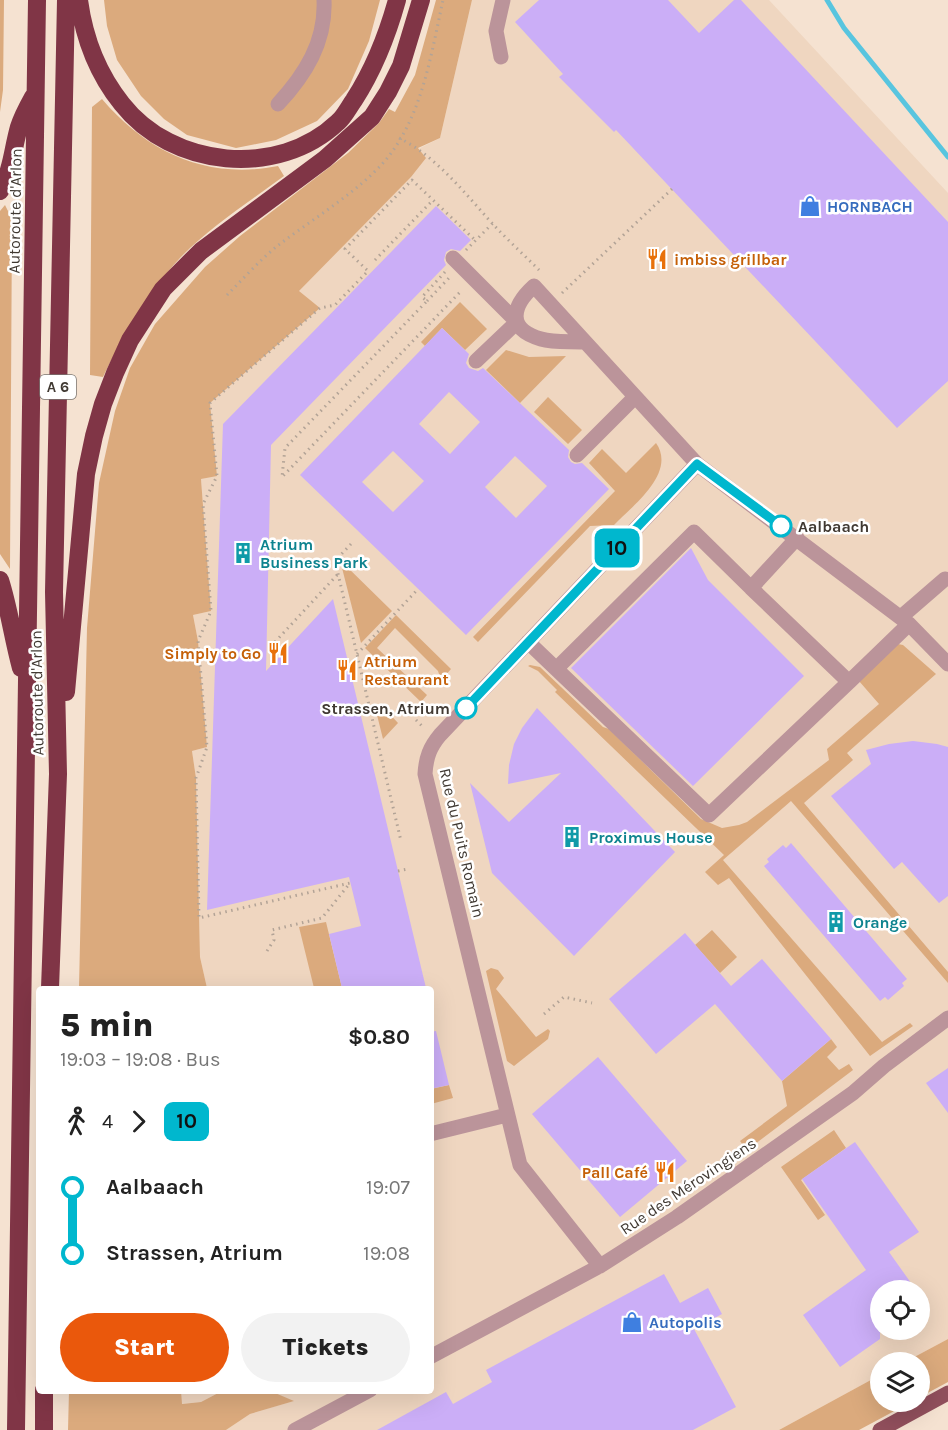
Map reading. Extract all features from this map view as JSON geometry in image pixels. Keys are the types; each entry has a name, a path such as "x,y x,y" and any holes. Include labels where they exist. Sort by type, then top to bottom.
{"highway":[{"name":"Autoroute d'Arlon","path":"16,1430 37,0"},
{"name":"Autoroute d'Arlon","path":"50,986 58,774 54,592 66,0"},
{"path":"79,0 87,38 100,72 122,106 153,134 194,153 231,160 270,158 313,141 339,122 368,77 386,37 397,0"},
{"name":"A 6","path":"401,66 407,12 411,0"},
{"name":"A 6","path":"58,774 86,474 104,404 130,340 163,289 201,251 325,159 372,117 401,66 421,0"},
{"name":"A 6","path":"0,190 14,155 20,126 36,90"},
{"name":"A 6","path":"0,580 27,690"},
{"path":"44,1394 44,1430"}],"main road":[{"path":"880,1430 948,1393"}],"street":[{"path":"278,104 299,81 313,56 324,0"},
{"path":"501,57 496,31 503,0"},
{"path":"455,260 527,333 542,339 584,342"},
{"path":"517,322 516,309 523,296 534,286 697,464 905,621 948,664"},
{"path":"476,361 517,322"},
{"path":"577,455 635,397"},
{"name":"Rue du Puits Romain","path":"600,1266 520,1165 425,774 426,760 431,746 697,464"},
{"path":"556,669 694,532 849,682"},
{"path":"751,588 797,538"},
{"path":"528,642 709,815 849,682 905,621 947,580"},
{"name":"Rue des Mérovingiens","path":"434,1355 600,1266 677,1217 853,1093 884,1066 948,1018"},
{"path":"434,1133 507,1115"},
{"path":"296,1430 363,1394"}],"path":[{"path":"227,294 274,249 355,187 384,161 419,101 443,0"},
{"path":"399,138 418,148 463,189 546,276"},
{"path":"267,951 274,940 272,930 322,918 350,883 199,918 196,778 207,747 198,641 211,611 203,504 217,476 210,403 320,308 335,305 368,271 345,249 412,180 476,241"},
{"path":"563,292 672,189"},
{"path":"375,260 433,200"},
{"path":"427,301 422,297 455,260 493,223"},
{"path":"461,290 449,278 285,448 282,477 473,278"},
{"path":"351,544 335,561 401,842"},
{"path":"275,642 338,574"},
{"path":"357,654 418,589"},
{"path":"416,720 424,728"},
{"path":"398,871 408,869"},
{"path":"544,1014 564,997 592,1003"}],"shaded area":[{"path":"0,0 4,0 3,90 0,112"},
{"path":"104,0 380,0 369,41 348,89 317,121 276,140 236,148 187,135 164,119 141,96 117,60 107,26"},
{"path":"436,0 472,0 440,138 418,148 426,158 411,177 299,291 320,308 210,403 217,476 201,479 211,611 193,615 198,641 207,747 192,751 196,778 200,957 207,986 79,986 87,628 99,483 115,411 130,368 155,324 205,267 240,236 348,153 379,123 389,109 395,112 415,75"},
{"path":"472,0 769,0 948,193 948,1339 924,1352 870,1352 870,1380 779,1430 226,1430 250,1414 293,1401 276,1394 434,1394 434,986 207,986 200,957 196,778 192,751 207,747 198,641 193,615 211,611 201,479 217,475 210,403 320,308 298,291 411,177 418,149 440,138"},
{"path":"102,99 139,134 159,148 181,158 227,169 278,166 284,176 217,225 168,271 137,315 103,377 90,375 92,107"},
{"path":"5,205 12,219 10,569 0,554 0,211"},
{"path":"460,302 487,329 465,350 442,328 425,346 421,342"},
{"path":"506,350 529,357 566,356 520,403 486,370"},
{"path":"548,397 582,430 568,444 534,412"},
{"path":"656,443 661,454 661,466 657,477 641,499 614,525 590,526 478,642 473,637 615,491 589,463 602,449 626,473"},
{"path":"340,560 392,611 361,643"},
{"path":"396,615 451,669 444,677 439,674 395,628 377,648 427,695 421,702 365,648"},
{"path":"898,644 903,645 936,674 847,753 853,760 804,803 948,972 948,983 791,801 723,860 882,1042 910,1023 913,1026 870,1056 729,878 718,885 705,872 724,855 555,692 557,690 538,671 528,666 540,667 603,727 609,729 701,819 722,828 747,822 829,760 827,749 879,704 859,681"},
{"path":"385,709 398,723 383,739 376,711"},
{"path":"326,922 342,986 314,986 299,927"},
{"path":"712,930 737,957 720,973 695,945"},
{"path":"491,968 498,970 504,978 496,989 536,1037 548,1029 550,1031 548,1039 514,1066 507,1061 486,971"},
{"path":"831,1039 837,1047 827,1057 839,1070 849,1064 853,1070 747,1150 740,1141 787,1106 782,1081"},
{"path":"449,1085 453,1098 434,1103 434,1088"},
{"path":"834,1130 846,1148 801,1180 825,1215 818,1220 781,1167"},
{"path":"948,1339 948,1382 930,1392 930,1352 924,1352"},
{"path":"870,1380 870,1412 893,1412 859,1430 779,1430"},
{"path":"69,1394 181,1394 182,1404 201,1402 216,1394 277,1394 294,1401 250,1414 226,1430 68,1430"},
{"path":"181,1394 216,1394 201,1402 181,1404"}],"building":[{"name":"HORNBACH","path":"539,0 668,0 699,33 734,0 741,0 948,222 948,381 897,428 616,130 614,132 559,77 563,74 515,22"},
{"name":"Atrium Business Park","path":"436,206 471,240 460,251 451,249 446,252 444,260 446,265 271,445 266,671 333,599 426,986 342,986 329,934 361,926 349,877 207,910 223,424"},
{"name":"Atrium Business Park","path":"442,328 469,354 466,363 469,368 478,371 483,368 569,450 568,457 571,462 582,463 609,489 466,635 300,475","holes":["449,392 480,422 450,454 419,424","393,451 424,481 393,512 362,482","515,456 547,486 516,518 485,487"]},
{"path":"691,548 708,580 804,676 693,786 571,668"},
{"name":"Proximus House","path":"537,708 675,852 574,956 492,873 470,783 509,822 561,773 508,784 509,765 514,744 522,728"},
{"path":"913,741 948,747 948,896 939,903 902,862 894,869 831,796 871,764 866,750"},
{"name":"Orange","path":"791,843 907,979 902,983 904,986 888,1000 885,997 880,1001 764,866 769,862 767,859 783,845 786,848"},
{"path":"685,933 731,986 762,959 831,1039 782,1081 715,1004 656,1054 609,999"},
{"path":"434,1031 436,1031 449,1085 434,1088"},
{"path":"598,1057 687,1161 620,1217 532,1114"},
{"path":"948,1068 948,1113 926,1083"},
{"path":"855,1142 919,1232 889,1252 909,1280 870,1280 870,1340 879,1340 840,1367 803,1315 866,1270 802,1179"},
{"name":"Autopolis","path":"664,1274 680,1303 708,1288 722,1314 694,1329 736,1407 693,1430 377,1430 446,1392 453,1404 492,1382 486,1370"}],"waterway":[{"path":"827,0 844,28 948,157"}],"bus line":[{"name":"10","path":"466,708 697,464 781,526"}],"place":[{"name":"HORNBACH","path":"810,206"},
{"name":"imbiss grillbar","path":"657,259"},
{"name":"Aalbaach","path":"781,526"},
{"name":"Atrium Business Park","path":"243,553"},
{"name":"Simply to Go","path":"278,653"},
{"name":"Atrium Restaurant","path":"347,670"},
{"name":"Strassen, Atrium","path":"466,708"},
{"name":"Proximus House","path":"572,837"},
{"name":"Orange","path":"836,922"},
{"name":"Pall Café","path":"665,1172"},
{"name":"Autopolis","path":"632,1322"}]}
